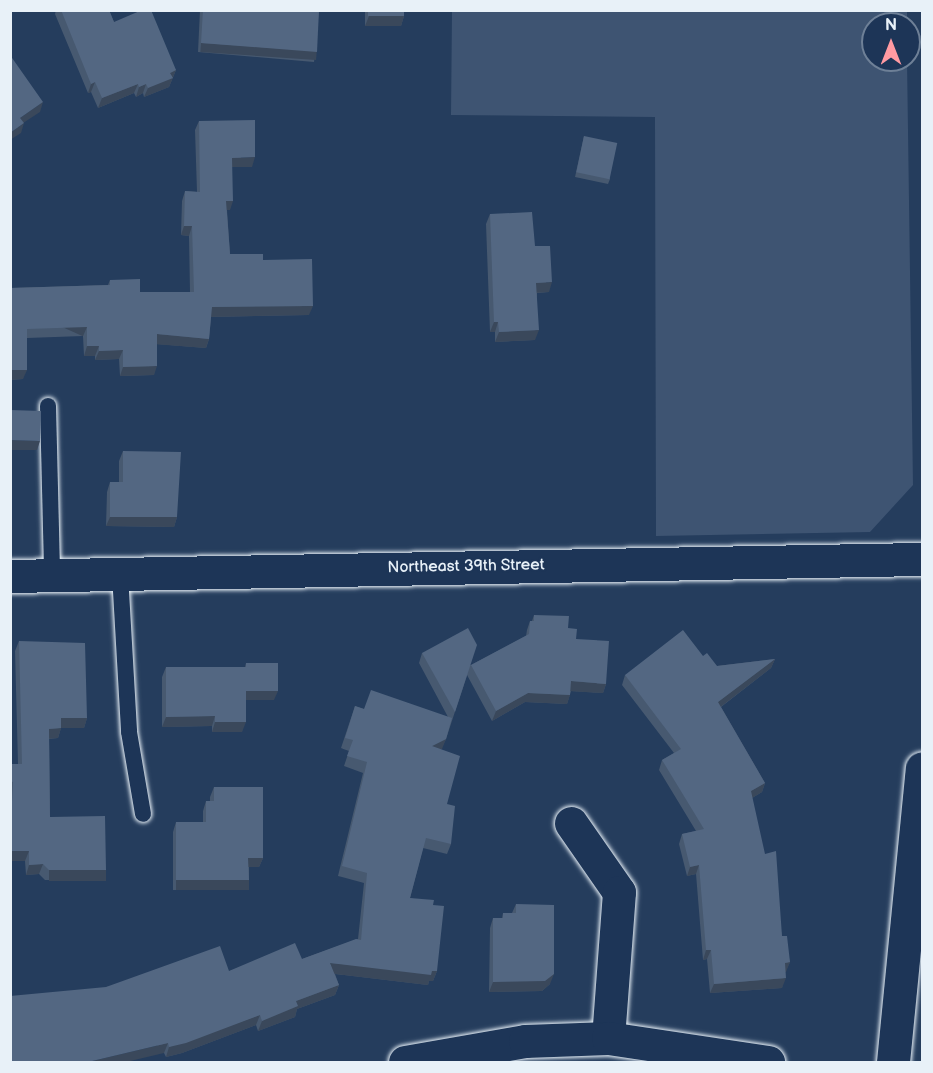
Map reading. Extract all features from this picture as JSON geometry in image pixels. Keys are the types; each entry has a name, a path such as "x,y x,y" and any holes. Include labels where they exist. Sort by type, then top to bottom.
{"street":[{"name":"Northeast 39th Street","path":"10,576 922,559"},
{"path":"893,1062 922,768"},
{"path":"571,824 620,892 608,1038"},
{"path":"405,1062 525,1041 608,1038 768,1062"}],"lane":[{"path":"48,406 52,575"},
{"path":"120,574 129,732 143,814"}],"shaded area":[{"path":"452,11 907,11 861,12 861,72 907,72 913,485 870,532 656,536 655,117 451,115"}],"building":[{"path":"61,10 109,10 114,22 142,10 151,10 176,70 170,73 173,78 148,88 146,84 139,87 138,84 102,98 95,82 91,84"},
{"path":"203,10 319,10 317,52 201,43"},
{"path":"368,10 404,10 404,16 368,16"},
{"path":"10,55 43,102 20,118 24,123 10,133"},
{"path":"255,120 255,157 232,158 233,201 226,201 230,254 263,254 263,260 312,259 313,306 212,307 209,339 157,334 157,366 123,367 123,350 99,351 99,346 87,346 87,327 27,329 27,370 10,370 10,288 110,285 110,280 140,279 140,292 194,292 192,226 184,226 185,191 200,192 199,121"},
{"path":"584,136 617,143 610,179 576,172"},
{"path":"532,212 535,246 550,246 552,282 536,283 539,330 499,332 498,322 494,322 490,214"},
{"path":"10,410 41,411 40,441 10,440"},
{"path":"123,451 181,452 177,517 110,517 110,482 123,482"},
{"path":"534,615 569,616 568,628 577,629 576,639 609,641 606,684 571,681 570,695 528,693 496,711 471,665 529,634 530,621 534,621"},
{"path":"468,628 477,645 455,712 422,653"},
{"path":"683,630 703,656 707,653 717,666 775,659 718,702 765,783 751,791 765,854 776,851 782,936 787,936 790,962 785,963 786,978 714,984 711,950 706,950 699,865 690,867 682,834 704,829 662,760 681,749 625,675"},
{"path":"19,641 85,643 87,718 61,718 61,728 49,729 50,817 105,816 106,870 49,870 43,864 29,865 29,851 10,851 13,782 10,781 10,764 22,764"},
{"path":"246,663 278,663 278,691 246,691"},
{"path":"166,667 246,667 246,722 215,722 215,716 166,717"},
{"path":"371,690 452,718 446,739 432,746 460,756 447,804 455,806 451,844 426,838 410,898 434,900 433,905 444,906 437,971 432,971 431,975 330,963 339,985 296,1001 298,1006 262,1021 260,1015 186,1043 169,1047 168,1043 88,1062 10,1062 10,996 106,987 220,946 229,971 295,943 302,959 356,939 361,940 367,873 342,866 367,762 347,756 353,740 345,738 355,706 364,709"},
{"path":"214,787 263,787 263,858 248,858 249,880 176,880 176,822 206,822 206,801 214,801"},
{"path":"516,904 554,905 554,974 545,981 493,982 493,918 503,918 503,913 516,913"}]}
